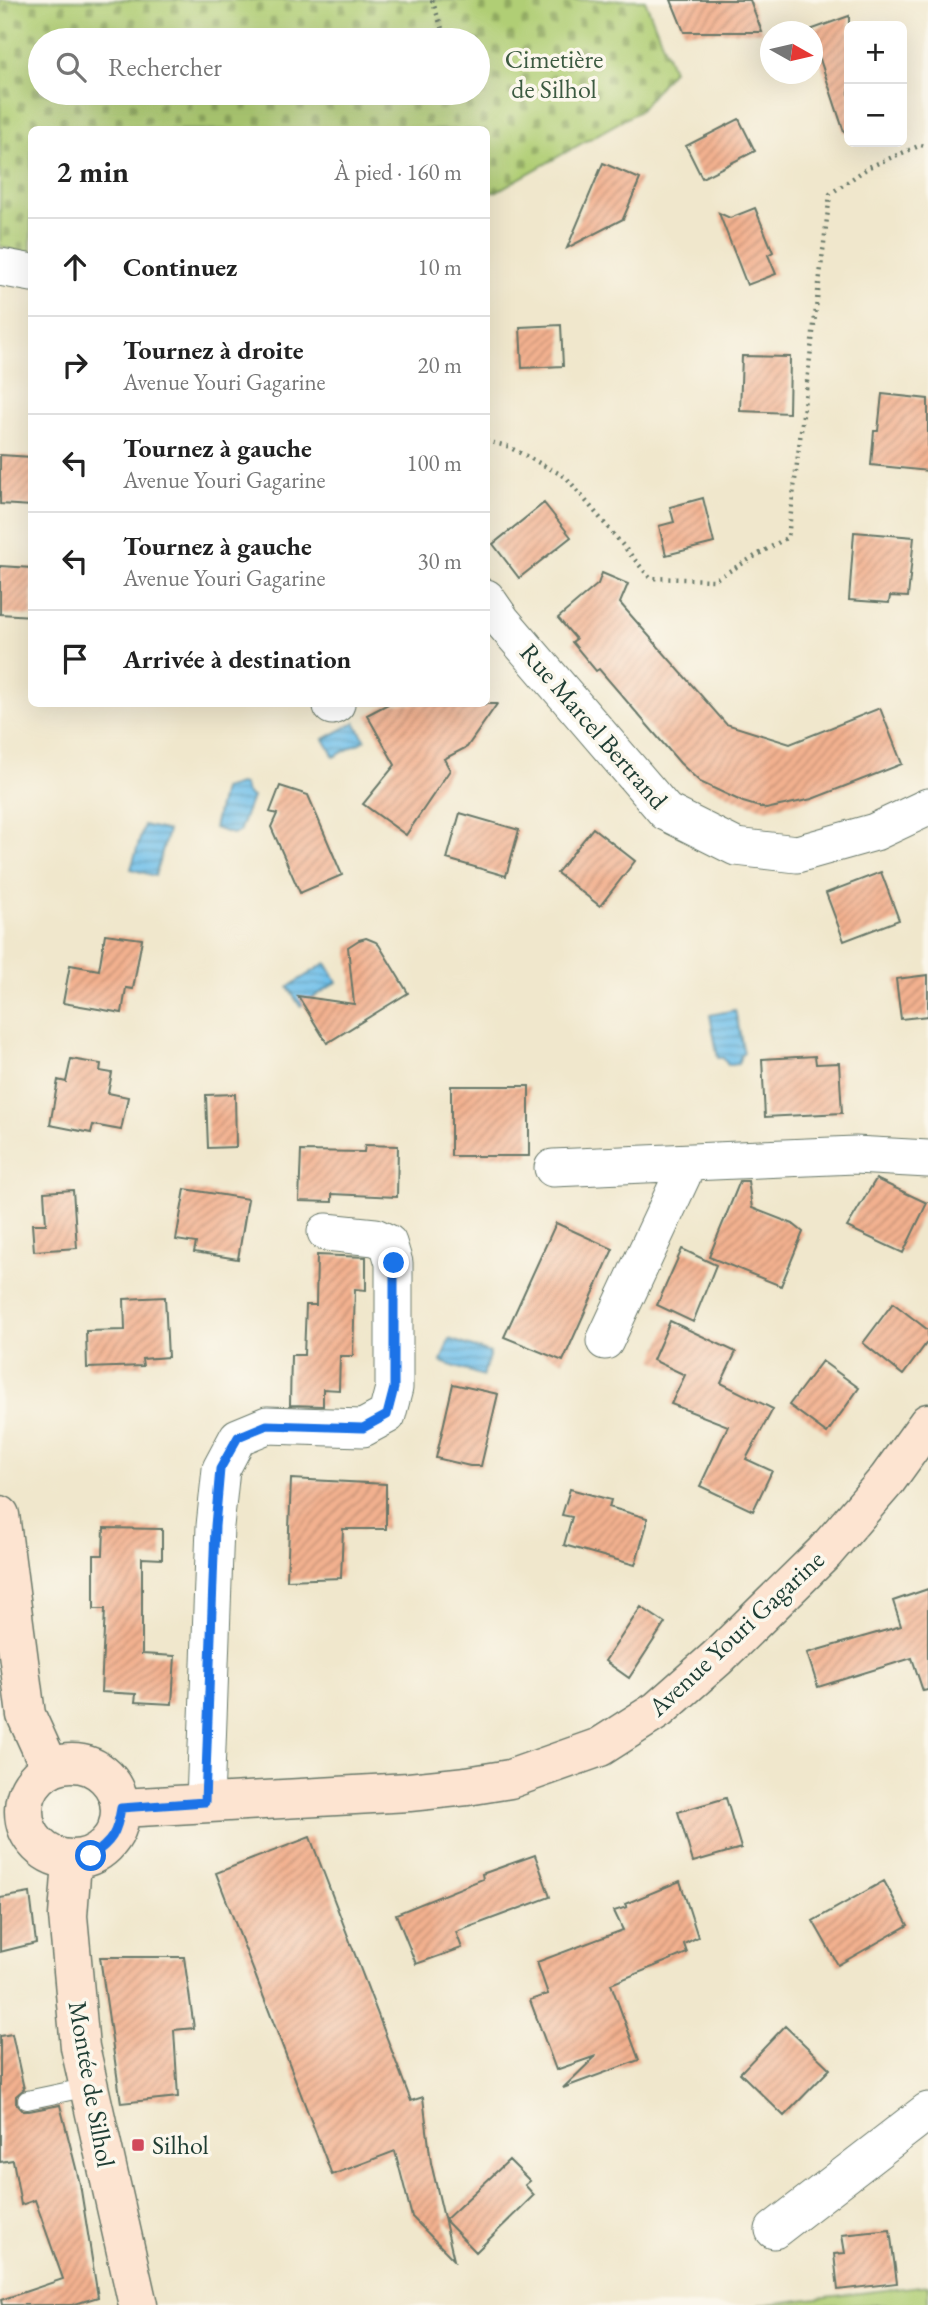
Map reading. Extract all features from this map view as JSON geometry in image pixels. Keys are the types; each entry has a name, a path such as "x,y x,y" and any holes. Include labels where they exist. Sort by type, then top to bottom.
{"main road":[{"name":"Avenue Youri Gagarine","path":"121,1808 409,1792 467,1786 510,1779 600,1747 658,1710 717,1658 824,1553 887,1480 928,1423"},
{"path":"0,1515 26,1715 50,1768"},
{"path":"68,1763 87,1765 104,1774 115,1789 121,1808 118,1827 107,1845 91,1856 72,1860 48,1854 30,1836 12,1811 35,1779 50,1768 68,1763"},
{"name":"Montée de Silhol","path":"72,1860 68,1916 80,2047 138,2305"}],"street":[{"path":"0,267 28,272"},
{"name":"Rue Marcel Bertrand","path":"492,616 666,812 736,847 797,855 875,832 928,807"},
{"path":"553,1168 855,1155 928,1159"},
{"path":"604,1341 688,1163"},
{"path":"205,1802 215,1526 220,1469 238,1437 267,1425 363,1428 387,1415 394,1388 394,1263 388,1242 375,1237 326,1232"},
{"path":"774,2230 928,2111"}],"lane":[{"path":"27,2101 89,2087"}],"path":[{"path":"432,0 442,28"},
{"path":"490,442 507,446 566,477 650,578 714,580 788,537 830,194 869,167 921,145 928,147"}],"green space":[{"name":"Cimetière de Silhol","path":"0,0 645,0 673,70 639,111 497,191 490,192 490,126 28,126 28,255 0,246"},
{"path":"928,2285 928,2305 758,2305"}],"water":[{"path":"355,722 365,740 334,757 324,739"},
{"path":"243,785 252,797 239,832 232,834 214,828 223,789"},
{"path":"144,825 168,831 155,876 131,869"},
{"path":"326,963 337,982 300,1006 288,987"},
{"path":"735,1010 744,1053 738,1064 728,1065 723,1058 718,1058 710,1015"},
{"path":"449,1339 490,1353 483,1376 441,1362"}],"building":[{"path":"671,0 750,0 760,27 760,32 684,32"},
{"path":"849,16 849,21 844,21 844,132 823,68 823,25"},
{"path":"739,119 755,151 702,178 686,146"},
{"path":"603,163 640,179 623,219 567,248"},
{"path":"755,208 773,252 768,255 776,274 747,285 719,213 730,218"},
{"path":"561,325 563,366 522,368 520,327"},
{"path":"742,356 790,357 789,413 740,411"},
{"path":"882,394 928,399 928,471 871,465 874,431 878,431"},
{"path":"0,455 28,457 28,506 0,504"},
{"path":"703,498 714,543 666,555 659,526 674,522 670,507"},
{"path":"544,503 571,537 519,578 493,544"},
{"path":"854,532 914,537 908,597 890,596 889,603 849,600"},
{"path":"0,566 28,568 28,616 0,614"},
{"path":"602,573 628,584 620,603 726,724 790,744 880,708 902,764 812,799 766,809 743,802 700,782 680,763 599,669 596,671 572,642 576,639 558,618 598,584"},
{"path":"490,704 497,704 467,747 444,759 450,770 406,835 363,804 395,765 367,715 382,707 490,707"},
{"path":"280,786 308,795 342,875 300,893 271,827 277,814 270,812"},
{"path":"460,813 519,830 506,876 447,859"},
{"path":"593,828 635,861 600,906 557,873"},
{"path":"881,872 899,920 844,941 826,893"},
{"path":"105,934 142,939 133,989 126,988 122,1013 63,1003 70,965 99,970"},
{"path":"366,938 379,945 408,993 327,1043 298,996 354,1004 348,947"},
{"path":"928,975 928,1016 901,1019 896,979"},
{"path":"815,1056 816,1064 839,1063 842,1113 765,1117 762,1059"},
{"path":"71,1059 101,1064 100,1071 112,1073 108,1093 128,1097 121,1130 93,1125 91,1133 50,1125 58,1080 66,1082"},
{"path":"451,1086 529,1086 529,1156 451,1156"},
{"path":"235,1094 236,1147 208,1148 206,1095"},
{"path":"365,1145 398,1146 397,1197 332,1194 332,1202 299,1201 301,1151 364,1152"},
{"path":"876,1179 927,1203 903,1253 847,1227"},
{"path":"740,1181 748,1181 752,1208 793,1224 803,1232 781,1286 709,1257"},
{"path":"185,1189 248,1199 238,1259 194,1252 196,1243 176,1240"},
{"path":"73,1190 77,1248 34,1251 32,1224 46,1224 44,1192"},
{"path":"556,1223 613,1249 563,1361 504,1337"},
{"path":"682,1249 716,1265 693,1322 657,1305"},
{"path":"317,1255 366,1257 366,1290 355,1289 353,1356 340,1356 339,1390 323,1389 323,1406 290,1405 291,1355 304,1355 306,1305 316,1305"},
{"path":"165,1297 168,1357 142,1359 143,1366 87,1368 86,1331 125,1330 124,1299"},
{"path":"893,1303 928,1330 928,1341 903,1375 863,1343"},
{"path":"670,1321 736,1352 721,1383 773,1409 746,1459 772,1471 753,1511 700,1486 728,1426 671,1404 685,1375 653,1360"},
{"path":"822,1361 859,1388 827,1433 789,1405"},
{"path":"453,1384 498,1394 481,1466 436,1458"},
{"path":"291,1479 386,1484 386,1529 343,1529 341,1578 287,1580"},
{"path":"570,1489 611,1500 609,1507 647,1518 635,1565 564,1545 572,1517 562,1515"},
{"path":"104,1528 162,1529 162,1559 142,1558 142,1654 175,1656 172,1704 135,1702 136,1694 101,1692 105,1609 94,1609 94,1555 103,1555"},
{"path":"928,1589 928,1690 923,1691 912,1658 818,1687 807,1653 901,1626 893,1601"},
{"path":"641,1607 665,1623 629,1678 605,1661"},
{"path":"726,1798 741,1848 693,1862 678,1812"},
{"path":"310,1837 411,2101 423,2097 431,2163 454,2260 412,2217 395,2151 332,2175 216,1873"},
{"path":"535,1855 550,1897 456,1932 462,1948 416,1964 396,1914 483,1879 482,1874"},
{"path":"680,1881 698,1937 684,1944 687,1953 611,1984 639,2060 563,2088 596,2056 556,2070 530,2000 548,1994 537,1962 623,1930 614,1911"},
{"path":"884,1881 908,1925 838,1965 813,1921"},
{"path":"30,1893 36,1943 0,1952 0,1898"},
{"path":"100,1957 184,1957 194,2028 174,2030 178,2097 121,2103"},
{"path":"785,2026 830,2069 784,2116 740,2073"},
{"path":"12,2034 24,2089 16,2096 16,2103 23,2111 60,2105 80,2184 98,2297 72,2305 2,2305 1,2300 63,2279 35,2200 21,2205 13,2160 0,2162 0,2036"},
{"path":"509,2160 530,2181 525,2185 534,2195 476,2252 445,2220"},
{"path":"890,2230 897,2283 838,2290 834,2254 845,2253 842,2235"}],"place":[{"name":"Silhol","path":"138,2145"}],"route":[{"path":"91,1856 107,1845 118,1827 121,1808 205,1802 215,1526 220,1469 238,1437 267,1425 363,1428 387,1415 394,1388 394,1263"}]}
